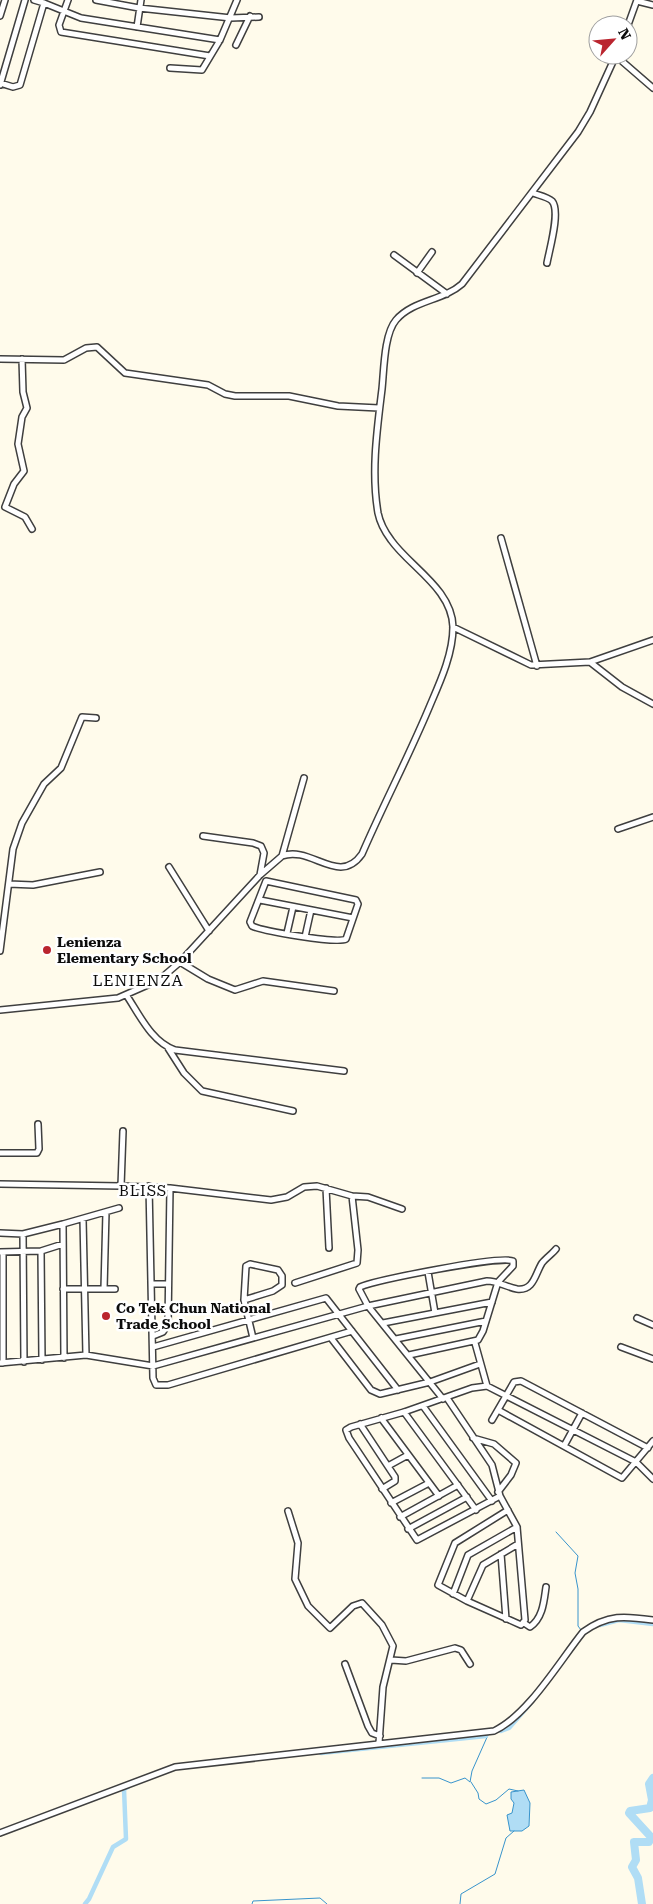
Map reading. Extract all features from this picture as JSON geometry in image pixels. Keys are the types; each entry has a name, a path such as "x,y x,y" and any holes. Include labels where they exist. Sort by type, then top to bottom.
{"street":[{"path":"0,16 5,0"},
{"path":"25,0 0,84 20,86 44,3"},
{"path":"34,0 66,10 81,18 220,40"},
{"path":"68,0 66,10 58,25 61,32 210,56"},
{"path":"100,0 120,2 139,8 230,18 259,17"},
{"path":"137,27 141,0"},
{"path":"170,68 201,70 220,40 237,0"},
{"path":"632,15 637,1 653,5"},
{"path":"236,45 250,16"},
{"path":"0,1010 106,1000 127,996 158,980 180,962 282,856 294,852 332,866 341,867 353,865 357,861 417,737 449,652 453,627 444,600 437,590 396,548 380,523 374,463 386,349 393,324 399,317 418,305 447,294 462,284 491,244 533,194 590,112 611,65"},
{"path":"627,65 653,88"},
{"path":"533,194 550,200 553,204 555,224 547,263"},
{"path":"417,273 432,252"},
{"path":"394,255 447,294"},
{"path":"0,359 64,360 86,348 97,347 125,372 208,385 225,394 235,396 288,396 338,406 379,408"},
{"path":"22,359 23,392 27,408 22,417 18,444 24,471 14,484 4,507 25,517 32,529"},
{"path":"501,538 537,666"},
{"path":"453,627 522,662 537,666 590,662 653,640"},
{"path":"590,662 622,688 653,704"},
{"path":"0,951 13,849 22,823 44,784 61,768 82,716 96,718"},
{"path":"282,856 304,778"},
{"path":"618,829 653,817"},
{"path":"203,836 262,846 264,853 258,879"},
{"path":"169,867 209,931"},
{"path":"9,884 33,885 100,872"},
{"path":"258,879 265,884 354,899 358,904 348,936 343,941 305,937 252,926 250,922 265,884"},
{"path":"260,900 353,918"},
{"path":"287,933 293,906"},
{"path":"305,937 311,910"},
{"path":"180,962 208,979 235,990 263,981 334,991"},
{"path":"127,996 147,1027 167,1047 188,1078 202,1091 293,1112"},
{"path":"167,1047 191,1052 344,1071"},
{"path":"0,1152 37,1153 39,1149 38,1124"},
{"path":"121,1186 123,1131"},
{"path":"0,1184 149,1186 271,1200 280,1199 309,1186 326,1188 352,1196 368,1197 402,1209"},
{"path":"149,1186 154,1382 161,1386 352,1331"},
{"path":"153,1336 164,1332 168,1324 170,1188"},
{"path":"326,1188 330,1248"},
{"path":"294,1283 357,1262 358,1250 352,1196"},
{"path":"0,1233 23,1234 119,1208"},
{"path":"104,1289 106,1212"},
{"path":"83,1219 86,1355"},
{"path":"63,1224 64,1358"},
{"path":"23,1234 24,1362"},
{"path":"63,1244 41,1251 22,1253 2,1252 1,1363 86,1355 153,1366 368,1306 432,1292 487,1281 498,1282 519,1289 530,1285 542,1263 556,1249"},
{"path":"41,1251 42,1360"},
{"path":"409,1355 475,1342 481,1336 498,1282 513,1266 511,1259 480,1262 360,1286 360,1294 430,1382 445,1398 492,1465 499,1494 517,1527 524,1622 530,1627 535,1624 545,1602 546,1587"},
{"path":"244,1300 279,1289 282,1282 281,1272 272,1268 248,1265 245,1272 244,1300 253,1338"},
{"path":"428,1272 435,1313"},
{"path":"152,1284 168,1284"},
{"path":"63,1289 115,1289"},
{"path":"153,1347 322,1298 329,1299 398,1390"},
{"path":"383,1323 492,1302"},
{"path":"636,1318 653,1325"},
{"path":"396,1339 486,1321"},
{"path":"331,1338 375,1393 384,1394 430,1382 480,1364"},
{"path":"475,1342 487,1386"},
{"path":"621,1347 653,1359"},
{"path":"492,1420 514,1382 521,1381 648,1448"},
{"path":"472,1438 495,1444 516,1463 511,1474 499,1494 492,1501 420,1540 414,1538 346,1433 348,1428 487,1386 636,1462 653,1479"},
{"path":"423,1406 492,1501"},
{"path":"498,1410 622,1478 653,1441"},
{"path":"404,1412 476,1510"},
{"path":"564,1446 582,1413"},
{"path":"381,1418 439,1496"},
{"path":"360,1424 396,1480 382,1489"},
{"path":"388,1466 408,1455"},
{"path":"391,1503 429,1483"},
{"path":"400,1517 458,1485"},
{"path":"408,1529 467,1497"},
{"path":"508,1510 454,1544 438,1585 467,1601 521,1625 524,1622"},
{"path":"288,1511 298,1547 294,1576 308,1606 330,1628 355,1604 360,1602 365,1605 382,1625 393,1646 384,1682 379,1743"},
{"path":"453,1594 468,1555 517,1527"},
{"path":"467,1601 482,1567 518,1544"},
{"path":"501,1554 506,1618"},
{"path":"0,1833 175,1767 494,1731 508,1724 523,1710 583,1632 594,1624 612,1617 653,1620"},
{"path":"391,1660 406,1660 455,1648 461,1650 470,1664"},
{"path":"345,1664 368,1726 372,1733 380,1736"}],"water":[{"path":"524,1790 530,1803 529,1826 522,1831 510,1831 507,1815 512,1813 514,1803 511,1799 511,1792"}],"waterway":[{"path":"556,1532 578,1556 575,1573 578,1589 578,1626 581,1630"},
{"path":"600,1625 619,1620 653,1624"},
{"path":"501,1731 509,1728 530,1704"},
{"path":"422,1778 439,1778 451,1783 465,1778 470,1782 472,1771 488,1735"},
{"path":"321,1753 486,1736"},
{"path":"642,1904 638,1878 632,1867 636,1860 634,1842 649,1842 651,1837 629,1813 630,1811 650,1808 652,1800 649,1784 653,1778"},
{"path":"471,1782 478,1793 479,1799 486,1804 496,1800 509,1789 518,1791"},
{"path":"85,1904 113,1847 126,1839 124,1789 128,1787"},
{"path":"460,1904 461,1894 495,1874 506,1838 514,1831"},
{"path":"252,1904 253,1901 320,1898 327,1904"}],"place":[{"name":"Lenienza Elementary School","path":"47,950"},
{"name":"Co Tek Chun National Trade School","path":"106,1316"}],"district":[{"name":"LENIENZA","path":"138,980"},
{"name":"BLISS","path":"143,1191"}]}
